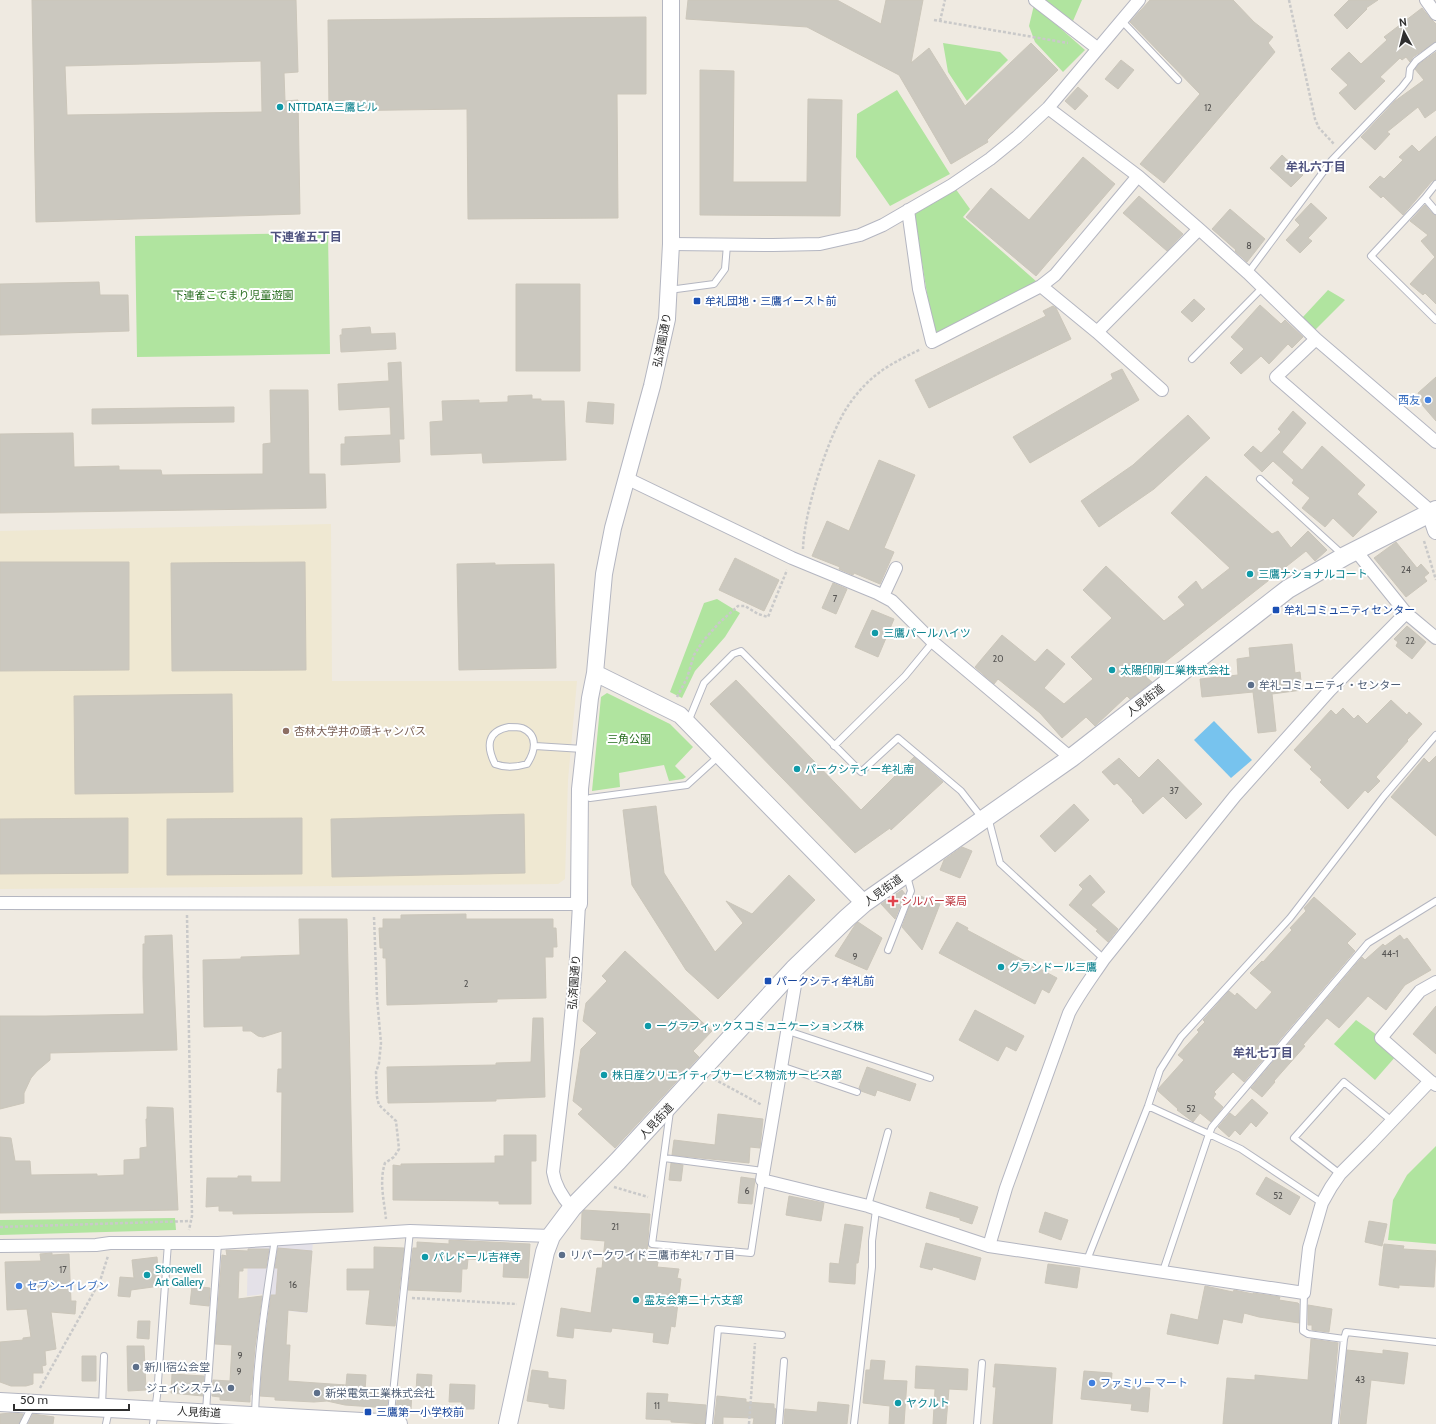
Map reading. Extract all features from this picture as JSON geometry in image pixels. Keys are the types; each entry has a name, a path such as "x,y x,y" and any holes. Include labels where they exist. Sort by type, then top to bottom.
{"main road":[{"name":"人見街道","path":"508,1424 535,1306 545,1252 551,1236 572,1208 598,1183 671,1105 794,969 864,903 1070,758 1278,596 1313,574 1433,512"},
{"name":"人見街道","path":"0,1402 33,1404 154,1417 206,1413 398,1424"}],"street":[{"name":"弘済園通り","path":"572,1208 554,1182 553,1172 575,977 580,788 590,698 595,673 604,574 613,528 652,386 667,319 671,244 671,0"},
{"path":"1035,0 1097,48"},
{"path":"671,244 820,244 860,235 877,228 952,185 990,159 1017,137 1048,108 1139,0"},
{"path":"1426,0 1436,14"},
{"path":"1048,108 1138,176 1248,273 1316,339 1436,442"},
{"path":"908,210 919,289 932,342 1041,286 1055,275 1138,176"},
{"path":"1097,332 1199,229"},
{"path":"1041,286 1097,332 1162,390"},
{"path":"1316,339 1276,377 1433,512 1430,535"},
{"path":"626,478 798,561 892,601 934,642 1070,758"},
{"path":"1351,554 1406,612 1436,638"},
{"path":"883,596 896,568"},
{"path":"989,1246 1004,1195 1069,1013 1077,998 1104,959 1235,796 1330,690 1406,612"},
{"path":"595,673 680,715 864,903"},
{"path":"0,903 578,904"},
{"path":"794,969 795,985 763,1176 872,1208 989,1246 1304,1293 1309,1248 1322,1203 1340,1174 1392,1121 1433,1083 1381,1038 1420,991 1436,982"},
{"path":"0,1246 96,1245 110,1243 218,1243 410,1231 551,1236"}],"lane":[{"path":"1121,20 1178,80"},
{"path":"1248,273 1332,160 1409,78 1410,69 1416,61 1436,46"},
{"path":"1436,184 1425,198 1371,256 1436,320"},
{"path":"1425,198 1436,210"},
{"path":"669,290 714,284 725,269 727,245"},
{"path":"1192,359 1263,287"},
{"path":"1260,479 1351,554"},
{"path":"834,746 905,676 934,642"},
{"path":"688,722 704,683 733,654 741,651 861,772 898,738 961,791 986,818 1000,863 1104,959"},
{"path":"509,727 521,728 529,733 535,746 533,755 528,764 501,767 495,764 491,757 490,740 493,734 500,729 509,727"},
{"path":"1087,1260 1148,1106 1160,1070 1181,1037 1290,918 1384,796 1436,735"},
{"path":"535,746 585,749"},
{"path":"590,798 687,785 720,755"},
{"path":"888,950 910,891 906,873"},
{"path":"1162,1271 1212,1127 1368,944 1436,901"},
{"path":"788,1031 930,1078"},
{"path":"781,1066 857,1092"},
{"path":"1340,1174 1294,1138 1344,1082 1392,1121"},
{"path":"664,1158 763,1176 751,1253 652,1244 671,1105"},
{"path":"1148,1106 1241,1149 1322,1203"},
{"path":"854,1424 872,1267 872,1208 888,1132"},
{"path":"390,1424 410,1231"},
{"path":"255,1415 256,1378 275,1239"},
{"path":"154,1417 168,1243"},
{"path":"206,1413 218,1243"},
{"path":"1304,1293 1303,1331 1308,1334 1344,1339"},
{"path":"710,1424 718,1329 782,1335"},
{"path":"1335,1424 1346,1332 1436,1342"},
{"path":"104,1356 106,1413"},
{"path":"779,1424 784,1361"},
{"path":"977,1424 982,1363"},
{"path":"23,1424 33,1404"}],"path":[{"path":"940,21 946,0"},
{"path":"1289,0 1315,119 1319,128 1341,150"},
{"path":"934,20 1097,48"},
{"path":"675,699 686,678 694,655 703,641 719,622 738,606 745,606 758,614 768,617 798,561 803,546 813,496 832,438 846,409 865,385 878,374 887,367 932,342"},
{"path":"1430,535 1436,580"},
{"path":"186,903 192,1208 189,1243"},
{"path":"374,911 381,1043 379,1063 376,1072 377,1097 379,1105 396,1121 399,1149 394,1157 385,1163 382,1172 382,1189 386,1224"},
{"path":"701,1072 773,1110"},
{"path":"598,1183 658,1200"},
{"path":"0,1227 190,1221"},
{"path":"33,1404 36,1394 100,1281 108,1256 110,1243"},
{"path":"404,1297 535,1306"},
{"path":"749,1424 756,1333"}],"shaded area":[{"name":"杏林大学井の頭キャンパス","path":"331,524 332,681 577,681 568,780 565,879 558,884 0,889 0,531"},
{"path":"313,1241 307,1313 262,1308 263,1294 247,1296 248,1245"}],"green space":[{"path":"1045,0 1082,0 1073,21 1045,2"},
{"path":"1034,5 1085,50 1063,72 1035,42 1029,26"},
{"path":"943,43 1000,52 1008,60 967,101 948,72"},
{"path":"897,90 950,174 890,206 856,157 857,114"},
{"path":"955,188 970,209 963,217 1037,282 934,336 914,214"},
{"name":"下連雀こでまり児童遊園","path":"328,234 330,354 137,357 135,236"},
{"path":"1328,290 1345,300 1315,330 1302,318"},
{"path":"717,599 740,613 725,637 695,671 682,698 670,692 704,603"},
{"name":"三角公園","path":"607,693 670,724 693,747 675,766 686,777 683,779 669,781 664,765 619,773 620,787 592,791 601,697"},
{"path":"1356,1020 1377,1035 1374,1039 1396,1056 1375,1080 1334,1044"},
{"path":"1436,1146 1436,1244 1388,1240 1393,1200 1407,1175"},
{"path":"175,1218 176,1230 0,1235 0,1220"}],"water":[{"path":"1214,721 1252,760 1231,778 1194,740"}],"building":[{"name":"NTTDATA三鷹ビル","path":"32,0 296,0 298,72 284,73 285,101 298,100 300,214 36,222","holes":["261,61 262,112 67,115 65,66"]},
{"path":"688,0 837,0 881,24 886,0 923,0 911,63 929,48 965,106 1031,43 1058,70 987,140 988,142 951,164 899,75 807,27 686,19"},
{"path":"1150,0 1233,0 1254,22 1273,37 1268,43 1275,52 1164,183 1140,164 1200,94 1130,22"},
{"path":"1349,0 1378,0 1366,8 1367,9 1347,29 1334,15"},
{"path":"1422,8 1436,24 1436,42 1413,57 1410,62 1406,57 1402,60 1400,58 1380,77 1385,81 1355,110 1339,93 1348,85 1331,69 1349,52 1361,64 1387,40 1384,37"},
{"path":"646,17 646,94 617,94 618,218 468,219 467,109 329,111 328,20"},
{"path":"1436,52 1436,110 1425,118 1418,107 1387,132 1390,134 1375,150 1361,137 1395,101 1424,80 1415,69 1419,64"},
{"path":"1121,60 1134,70 1118,89 1105,79"},
{"path":"700,70 734,71 733,182 807,182 808,99 842,100 840,216 700,215"},
{"path":"1078,87 1088,96 1075,110 1065,101"},
{"path":"1436,136 1436,180 1432,181 1403,215 1383,196 1381,198 1369,187 1380,176 1384,179 1403,160 1399,157 1412,145 1419,152"},
{"path":"1282,155 1303,175 1291,187 1270,168"},
{"path":"1083,157 1115,184 1036,276 966,217 991,188 1029,220"},
{"path":"1139,196 1183,234 1167,251 1123,213"},
{"path":"1311,203 1327,218 1308,238 1312,241 1300,253 1286,240 1300,225 1295,220"},
{"path":"1425,205 1433,214 1436,215 1436,304 1425,293 1423,295 1410,284 1435,257 1421,241 1428,235 1410,221"},
{"path":"1230,209 1265,239 1247,262 1212,229"},
{"path":"99,282 100,295 128,295 129,331 0,335 0,284"},
{"path":"516,284 580,284 580,371 516,371"},
{"path":"1194,299 1205,309 1192,322 1181,312"},
{"path":"1260,305 1281,324 1285,320 1303,337 1292,348 1288,344 1269,364 1261,356 1241,374 1230,363 1244,349 1231,337"},
{"path":"1053,306 1056,308 1071,339 929,408 915,380 1046,316 1043,311"},
{"path":"370,327 371,334 395,333 396,349 341,352 340,335 342,335 342,329"},
{"path":"401,362 404,439 399,439 400,462 341,465 341,444 345,444 345,437 391,435 390,407 339,410 338,384 389,381 388,363"},
{"path":"1122,369 1139,400 1030,463 1013,437 1113,379 1111,374"},
{"name":"西友","path":"1436,377 1436,421 1423,406 1418,393"},
{"path":"270,390 308,390 309,474 325,474 326,508 0,513 0,434 73,433 74,467 119,466 119,470 161,470 162,475 263,474 263,444 271,443"},
{"path":"532,395 532,399 541,399 541,401 564,401 566,460 483,463 482,453 431,455 430,422 443,421 442,401 479,400 479,403 508,402 508,396"},
{"path":"588,402 614,404 613,424 586,422"},
{"path":"234,407 234,422 92,424 92,409"},
{"path":"1293,411 1306,423 1282,452 1302,470 1322,446 1365,485 1357,494 1377,512 1353,537 1333,518 1325,527 1302,508 1310,498 1292,483 1294,480 1273,461 1262,472 1244,455 1253,446 1261,453 1281,432 1278,429"},
{"path":"1188,415 1210,438 1154,489 1099,527 1081,501 1133,465"},
{"path":"879,460 915,475 884,548 894,552 880,584 854,573 853,575 839,569 840,567 812,556 827,521 849,531"},
{"path":"1206,476 1272,534 1278,531 1291,548 1308,531 1327,550 1315,561 1306,551 1146,677 1152,682 1130,699 1127,696 1095,726 1086,717 1062,738 1040,713 998,679 994,684 975,667 1002,635 1035,662 1047,649 1065,664 1044,688 1064,704 1093,679 1071,657 1112,618 1083,590 1106,566 1164,621 1185,605 1178,597 1196,581 1202,590 1230,568 1171,513"},
{"path":"1396,542 1417,568 1421,564 1429,573 1424,577 1427,581 1406,597 1374,558"},
{"path":"735,558 779,580 764,611 719,590"},
{"path":"0,562 129,562 129,670 0,671"},
{"path":"305,562 306,670 172,671 171,563"},
{"path":"495,563 495,565 554,564 556,668 459,670 457,564"},
{"path":"833,583 847,589 836,614 822,608"},
{"name":"三鷹パールハイツ","path":"872,610 894,619 878,657 855,647"},
{"path":"1407,626 1426,642 1412,659 1396,646 1398,642 1394,639"},
{"name":"牟礼コミュニティ・センター","path":"1292,644 1295,673 1300,672 1302,690 1272,694 1276,731 1258,733 1253,692 1202,697 1200,679 1238,675 1237,659 1250,657 1249,648"},
{"name":"パークシティー牟礼南","path":"736,680 861,810 914,757 943,782 891,830 890,828 855,853 710,704"},
{"path":"232,694 233,792 75,794 74,696"},
{"path":"1391,700 1407,715 1409,712 1422,724 1376,777 1380,781 1368,793 1365,790 1348,809 1320,782 1322,780 1310,769 1312,767 1294,750 1331,710 1336,715 1343,708 1354,719 1358,715 1367,724"},
{"path":"1436,756 1436,836 1391,797 1424,758 1429,763"},
{"path":"1119,758 1139,778 1158,759 1202,804 1186,819 1163,796 1143,814 1132,801 1133,800 1117,783 1114,785 1102,772"},
{"path":"1074,804 1089,820 1055,852 1040,836"},
{"path":"656,806 664,873 715,952 743,923 726,901 752,914 789,875 815,900 718,999 686,970 632,885 623,810"},
{"path":"524,814 525,873 332,877 331,819"},
{"path":"128,818 128,873 0,874 0,819"},
{"path":"302,818 302,874 167,875 167,819"},
{"path":"962,847 972,851 960,878 940,870 944,860"},
{"path":"1090,875 1105,892 1091,905 1118,929 1108,942 1096,931 1098,930 1069,905 1083,889 1079,885"},
{"path":"902,890 905,894 895,919 881,904"},
{"path":"918,895 940,904 922,950 902,927 911,902 914,905"},
{"path":"1314,897 1356,934 1347,943 1355,951 1244,1082 1233,1072 1214,1092 1216,1094 1213,1098 1223,1107 1211,1122 1200,1113 1193,1122 1177,1110 1178,1109 1158,1091 1158,1089 1184,1060 1178,1055 1199,1032 1197,1030 1205,1022 1203,1020 1229,991 1235,996 1237,993 1256,1010 1272,992 1250,973 1262,961 1263,962 1292,930 1290,928 1306,911 1304,908"},
{"path":"466,914 466,919 553,919 553,928 556,928 557,947 553,947 553,957 545,957 546,998 497,999 497,1002 387,1005 386,958 383,958 383,948 380,948 379,928 383,928 383,919 401,919 401,915"},
{"path":"299,919 347,919 353,1212 233,1214 233,1211 219,1211 219,1206 206,1207 207,1178 238,1178 238,1176 251,1176 251,1182 281,1182 282,1092 277,1092 278,1069 282,1069 282,1031 263,1037 258,1036 251,1031 243,1031 243,1026 204,1027 203,960 300,955"},
{"path":"858,922 882,938 867,970 835,956"},
{"name":"グランドール三鷹","path":"957,922 968,928 967,930 1057,978 1049,993 1042,989 1035,1004 939,953"},
{"path":"172,935 177,1050 50,1053 50,1060 31,1078 24,1093 24,1103 0,1109 0,1016 144,1014 143,944 145,944 145,936"},
{"path":"1400,935 1404,940 1407,938 1431,970 1405,985 1386,1010 1368,996 1339,1028 1327,1018 1303,1045 1305,1046 1262,1097 1251,1088 1362,957 1365,960 1383,944 1385,946"},
{"name":"ーグラフィックスコミュニケーションズ株","path":"625,951 712,1031 693,1051 699,1057 615,1148 578,1114 583,1109 573,1101 581,1049 597,1033 583,1021 586,1003 607,981 602,976"},
{"path":"1436,1006 1436,1054 1413,1034"},
{"path":"975,1010 1024,1036 1016,1051 1006,1046 998,1061 959,1040"},
{"path":"533,1018 543,1018 545,1097 496,1099 496,1101 388,1103 387,1067 496,1065 496,1063 531,1062"},
{"path":"867,1067 916,1084 910,1101 877,1090 875,1096 861,1091 859,1088"},
{"path":"1252,1099 1268,1113 1256,1127 1251,1122 1240,1135 1235,1130 1229,1137 1218,1127 1230,1113 1235,1117"},
{"path":"147,1107 173,1108 178,1210 0,1213 0,1137 11,1138 15,1161 30,1161 31,1175 124,1175 124,1160 140,1159 140,1148 147,1147"},
{"path":"718,1114 763,1119 760,1148 750,1147 749,1163 672,1155 674,1140 715,1145"},
{"path":"504,1135 536,1135 536,1161 531,1161 531,1204 499,1204 499,1201 393,1200 393,1165 495,1163 495,1156 504,1156"},
{"path":"671,1163 683,1165 681,1181 669,1180"},
{"path":"741,1177 755,1179 752,1204 738,1203"},
{"path":"1266,1177 1300,1197 1290,1215 1256,1194"},
{"path":"930,1192 978,1207 972,1224 960,1220 960,1218 926,1208"},
{"path":"789,1196 824,1203 821,1221 786,1215"},
{"name":"霊友会第二十六支部","path":"584,1210 650,1214 647,1252 660,1253 657,1267 679,1269 677,1278 681,1279 675,1327 671,1326 668,1344 653,1342 654,1333 612,1328 611,1332 574,1328 573,1338 557,1336 561,1308 591,1313 597,1268 602,1268 605,1241 581,1239 582,1213"},
{"path":"1045,1212 1068,1220 1061,1240 1039,1232"},
{"path":"1369,1221 1387,1224 1382,1246 1365,1242"},
{"path":"845,1224 863,1227 858,1263 856,1263 855,1284 829,1282 830,1263 839,1264"},
{"path":"449,1240 530,1244 528,1278 503,1277 504,1261 468,1259 467,1269 462,1269 461,1292 408,1290 413,1248 417,1248 417,1242 449,1244"},
{"path":"926,1243 981,1258 975,1280 933,1267 932,1270 920,1267"},
{"path":"1384,1244 1404,1246 1403,1249 1436,1251 1434,1287 1399,1285 1399,1288 1379,1285"},
{"path":"374,1247 404,1248 395,1326 366,1324 370,1290 347,1290 347,1269 374,1269"},
{"path":"278,1248 312,1251 307,1312 288,1310 286,1345 290,1345 288,1381 346,1385 347,1374 366,1375 365,1392 388,1394 387,1408 345,1405 327,1401 314,1402 275,1400 275,1397 260,1396 264,1348 271,1295 276,1295 278,1268 275,1268"},
{"path":"248,1249 269,1249 266,1268 243,1268 243,1271 239,1271 238,1299 262,1296 255,1347 250,1402 220,1400 220,1397 212,1396 213,1380 230,1381 232,1345 215,1344 222,1255 227,1256 226,1250 248,1251"},
{"path":"52,1253 52,1255 69,1254 71,1301 76,1301 75,1314 51,1312 56,1349 45,1351 46,1365 42,1366 43,1373 33,1373 33,1384 26,1386 11,1386 0,1382 0,1342 23,1340 23,1338 31,1337 27,1309 7,1310 5,1262 41,1261 40,1254"},
{"path":"157,1257 159,1280 161,1280 160,1286 131,1290 130,1297 118,1296 120,1277 134,1278 132,1260"},
{"path":"1048,1264 1080,1268 1077,1288 1045,1283"},
{"path":"192,1286 210,1288 209,1306 190,1304"},
{"path":"1205,1286 1233,1292 1234,1290 1280,1297 1279,1300 1298,1303 1299,1323 1259,1317 1244,1313 1242,1323 1223,1319 1218,1344 1167,1334 1171,1314 1198,1320"},
{"path":"1308,1305 1332,1309 1329,1332 1312,1330 1312,1325 1308,1325"},
{"path":"138,1321 150,1321 149,1339 137,1338"},
{"path":"1311,1339 1338,1343 1331,1424 1223,1424 1227,1378 1255,1380 1255,1375 1308,1380"},
{"name":"新川宿公会堂","path":"127,1346 144,1346 146,1390 128,1391"},
{"path":"1347,1350 1383,1354 1383,1350 1408,1353 1404,1384 1371,1380 1366,1424 1340,1424"},
{"path":"82,1356 96,1356 96,1381 82,1381"},
{"path":"871,1360 885,1361 883,1380 907,1381 904,1424 889,1424 890,1406 863,1403 866,1370 870,1370"},
{"path":"995,1364 1056,1368 1052,1424 993,1424 996,1387 993,1387"},
{"path":"916,1366 968,1369 967,1390 949,1389 946,1424 933,1424 935,1389 915,1388"},
{"path":"532,1370 548,1372 548,1378 566,1380 564,1409 549,1407 549,1404 527,1401"},
{"path":"1084,1371 1112,1373 1111,1385 1150,1388 1148,1412 1131,1410 1132,1404 1081,1399"},
{"path":"172,1374 204,1376 203,1396 171,1393"},
{"path":"417,1374 432,1375 431,1393 416,1392"},
{"path":"450,1384 475,1385 474,1409 461,1409 462,1402 449,1402"},
{"path":"399,1388 412,1390 411,1409 396,1408"},
{"path":"647,1393 668,1394 667,1402 706,1405 705,1424 646,1419"},
{"path":"717,1396 746,1399 746,1402 774,1404 774,1408 776,1409 775,1424 753,1424 754,1418 723,1417 723,1424 714,1424"},
{"path":"818,1402 849,1405 847,1424 784,1424 785,1409 817,1412"},
{"path":"0,1414 23,1414 19,1424 0,1424"},
{"path":"33,1414 54,1417 53,1424 28,1424"}],"place":[{"name":"NTTDATA三鷹ビル","path":"280,107"},
{"name":"牟礼団地・三鷹イースト前","path":"697,301"},
{"name":"西友","path":"1428,400"},
{"name":"三鷹ナショナルコート","path":"1250,574"},
{"name":"牟礼コミュニティセンター","path":"1276,610"},
{"name":"三鷹パールハイツ","path":"875,633"},
{"name":"太陽印刷工業株式会社","path":"1112,670"},
{"name":"牟礼コミュニティ・センター","path":"1251,685"},
{"name":"杏林大学井の頭キャンパス","path":"286,731"},
{"name":"パークシティー牟礼南","path":"797,769"},
{"name":"シルバー薬局","path":"893,901"},
{"name":"グランドール三鷹","path":"1001,967"},
{"name":"パークシティ牟礼前","path":"768,981"},
{"name":"ーグラフィックスコミュニケーションズ株","path":"648,1026"},
{"name":"株日産クリエイティブサービス物流サービス部","path":"604,1075"},
{"name":"リパークワイド三鷹市牟礼７丁目","path":"562,1255"},
{"name":"パレドール吉祥寺","path":"425,1257"},
{"name":"Stonewell Art Gallery","path":"147,1275"},
{"name":"セブン-イレブン","path":"19,1286"},
{"name":"霊友会第二十六支部","path":"636,1300"},
{"name":"新川宿公会堂","path":"136,1367"},
{"name":"ファミリーマート","path":"1092,1383"},
{"name":"ジェイシステム","path":"231,1388"},
{"name":"新栄電気工業株式会社","path":"317,1393"},
{"name":"ヤクルト","path":"898,1403"},
{"name":"三鷹第一小学校前","path":"368,1412"}],"district":[{"name":"牟礼六丁目","path":"1316,167"},
{"name":"下連雀五丁目","path":"306,237"},
{"name":"牟礼七丁目","path":"1263,1053"}]}
